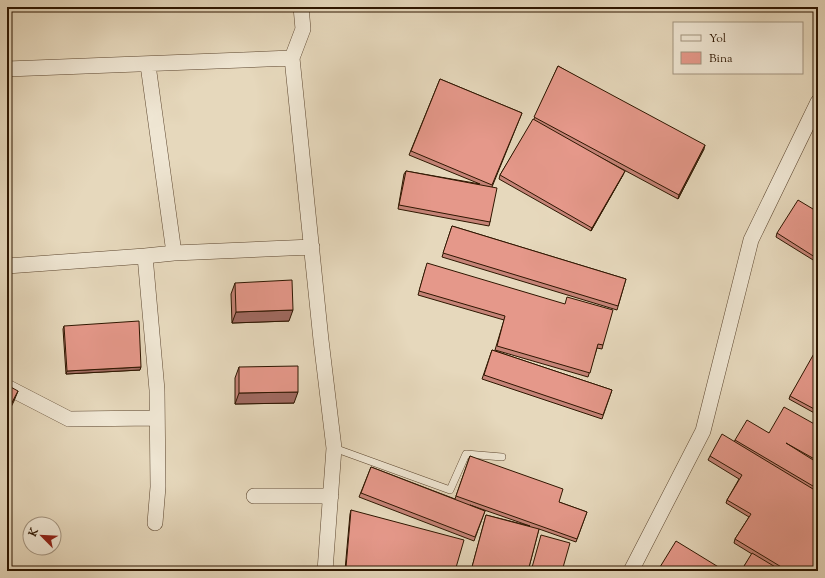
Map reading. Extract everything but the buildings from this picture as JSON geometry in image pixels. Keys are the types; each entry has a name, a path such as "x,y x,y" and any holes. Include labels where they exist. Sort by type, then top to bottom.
{"street":[{"path":"301,7 303,29 292,58 334,448 325,571"},
{"path":"7,69 292,58"},
{"path":"148,64 174,253"},
{"path":"631,571 703,431 750,240 818,102"},
{"path":"7,266 174,253 312,247"},
{"path":"145,256 157,390 158,486 155,523"},
{"path":"7,387 69,418 157,418"},
{"path":"254,496 331,496"}],"lane":[{"path":"334,448 450,490 466,454 502,457"}]}
